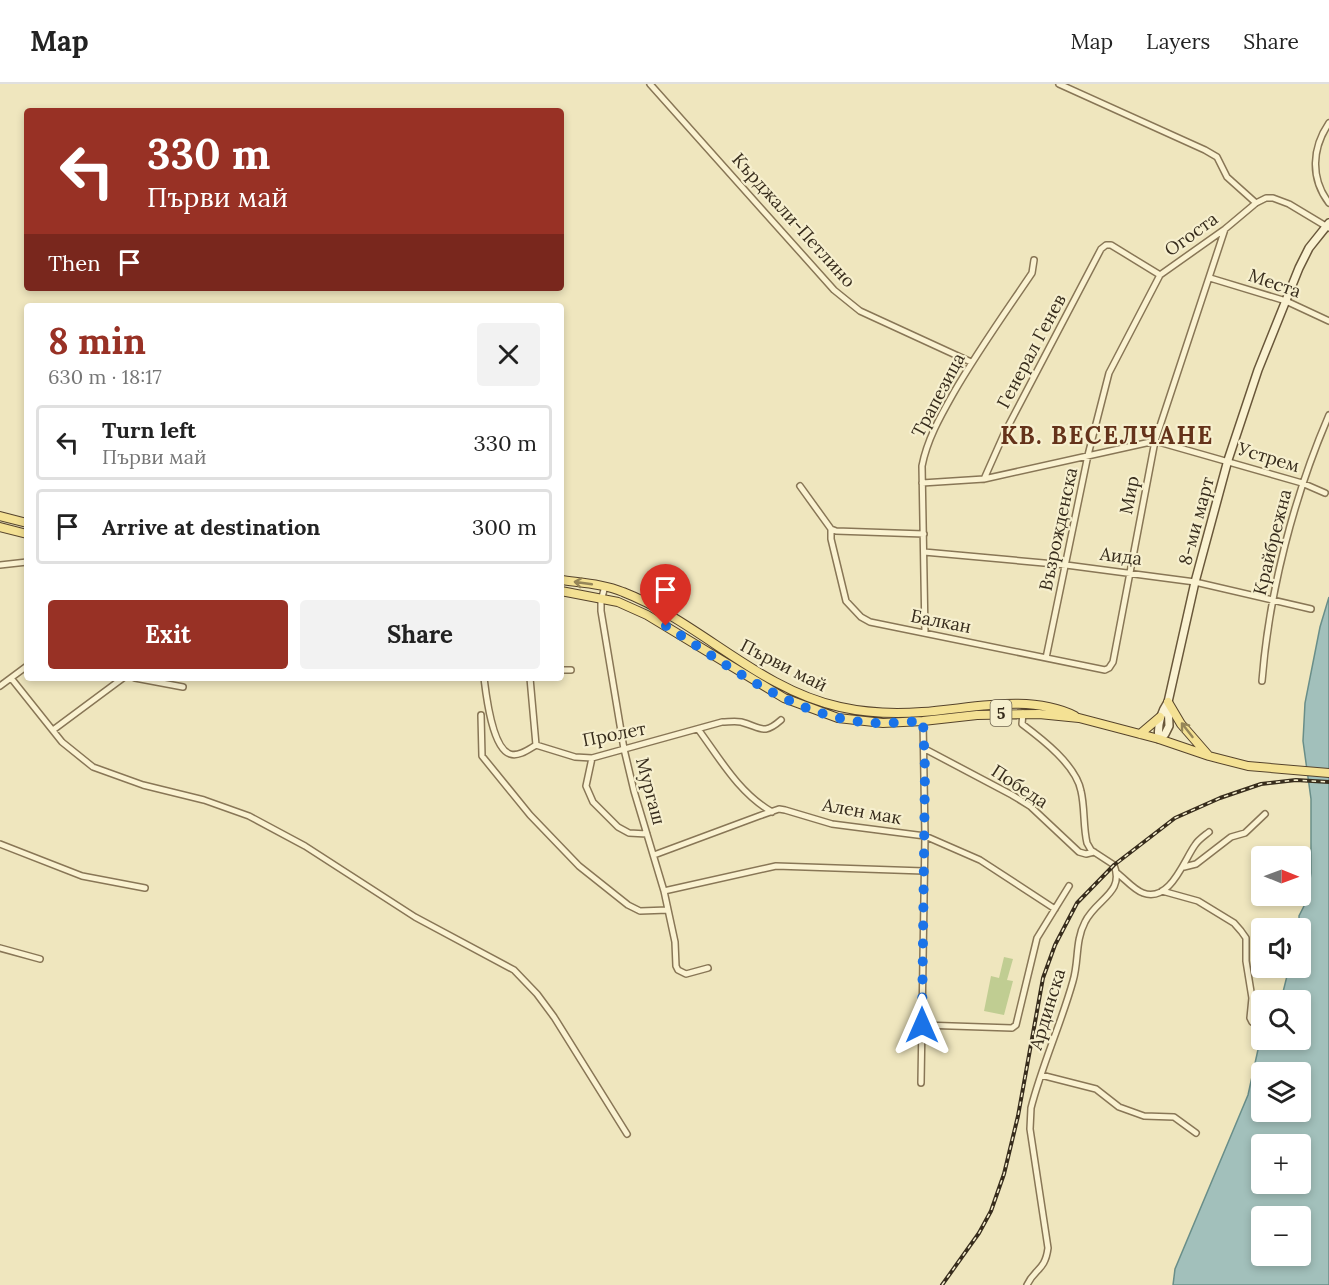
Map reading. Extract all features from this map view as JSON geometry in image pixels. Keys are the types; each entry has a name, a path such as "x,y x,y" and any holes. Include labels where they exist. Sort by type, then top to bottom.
{"main road":[{"name":"8-ми март","path":"1168,702 1195,582 1228,460 1252,386 1299,268 1309,248 1328,226"},
{"path":"0,516 24,522"},
{"path":"0,527 24,533"},
{"name":"Първи май","path":"564,580 605,586 652,605 765,677 819,702 872,712 923,716 1023,713 1079,718 1248,766 1329,773"},
{"name":"Първи май","path":"564,592 618,602 647,615 760,685 794,703 838,718 883,723 1019,705 1063,710 1079,718"},
{"path":"1168,702 1168,726 1165,734 1159,739 1157,730 1160,717 1168,702"},
{"path":"1168,702 1181,724 1209,756"},
{"path":"1140,734 1160,717"}],"street":[{"name":"Кърджали-Петлино","path":"650,84 834,290 860,311 971,362"},
{"path":"1059,84 1185,140 1217,157 1227,177 1256,203 1266,198 1280,200 1328,226"},
{"path":"1329,123 1320,136 1315,151 1318,181 1329,203"},
{"name":"Огоста","path":"1111,245 1160,275 1225,229 1256,203"},
{"name":"Мир","path":"1109,668 1113,662 1155,441 1225,229"},
{"name":"Генерал Генев","path":"984,479 1004,434 1101,249 1106,245 1111,245"},
{"name":"Трапезица","path":"926,633 922,466 930,440 971,362 1032,273 1034,260"},
{"name":"Възрожденска","path":"1046,658 1088,455 1109,373 1160,275"},
{"name":"Места","path":"1210,278 1286,301 1329,321"},
{"name":"Крайбрежна","path":"1262,681 1265,640 1302,483 1329,415"},
{"name":"Устрем","path":"922,483 984,479 1155,441 1302,483 1325,494"},
{"path":"800,486 831,529 836,531 924,534"},
{"name":"Балкан","path":"831,529 831,539 846,601 861,617 870,622 1105,670 1109,668"},
{"name":"Аида","path":"924,552 1130,572 1195,582 1311,609"},
{"path":"0,566 24,562"},
{"name":"Мургаш","path":"605,586 601,611 624,750 664,891 675,942 676,966 678,970 686,974 708,969"},
{"path":"0,686 24,668"},
{"path":"564,670 571,670"},
{"path":"1,676 9,680 62,742 93,767 143,785 228,808 287,835 388,901 514,970 537,994 554,1017 627,1134"},
{"path":"53,730 119,681"},
{"path":"151,681 183,687"},
{"path":"484,681 490,716 503,749 511,754 517,754 537,745 530,681"},
{"path":"1023,713 1022,724 1062,759 1075,774 1081,789 1089,847 1114,865 1117,873 1144,894 1162,891 1184,867 1196,844 1209,832"},
{"path":"481,715 482,756 530,815 579,866 628,905 640,911 668,910"},
{"path":"921,1083 925,836 923,716"},
{"name":"Пролет","path":"537,745 575,757 592,758 731,721 765,730 772,729 781,720"},
{"path":"698,729 745,793 772,812"},
{"name":"Победа","path":"925,749 1030,806 1079,852 1086,854 1094,852"},
{"path":"592,758 586,786 593,801 618,827 629,833 647,834"},
{"name":"Ален мак","path":"654,855 772,812 785,810 862,830 925,836 980,860 1054,909"},
{"path":"1184,867 1196,864 1231,837 1245,832 1265,814"},
{"path":"0,844 82,876 145,888"},
{"path":"664,891 776,866 924,871"},
{"name":"Ардинска","path":"1027,1285 1043,1267 1048,1248 1030,1129 1031,1108 1074,980 1079,934 1085,920 1116,884 1117,873"},
{"path":"922,1025 1012,1028 1016,1025 1037,938 1069,886"},
{"path":"1162,891 1198,902 1234,923 1246,938 1246,961 1251,992"},
{"path":"0,948 40,959"},
{"path":"1041,1075 1096,1089 1119,1107 1144,1116 1174,1117 1196,1133"}],"green space":[{"path":"1004,957 1013,959 1007,980 1013,981 1004,1015 984,1011 991,976 999,978"}],"water":[{"path":"1329,597 1329,1285 1173,1285 1175,1269 1248,1095 1251,1081 1251,1122 1311,1122 1311,1062 1255,1062 1258,1050 1311,1050 1311,990 1284,990 1286,978 1311,978 1311,918 1299,918 1304,906 1311,906 1311,799 1303,741 1305,703 1320,627"}],"railway":[{"path":"942,1285 979,1233 991,1211 1004,1174 1018,1116 1043,978 1055,945 1077,903 1114,865 1175,818 1220,798 1261,784 1296,780 1329,782"}],"district":[{"name":"КВ. ВЕСЕЛЧАНЕ","path":"1107,435"}],"route":[{"path":"666,626 772,692 817,711 838,718 869,723 923,721 925,852 922,1025"}]}
